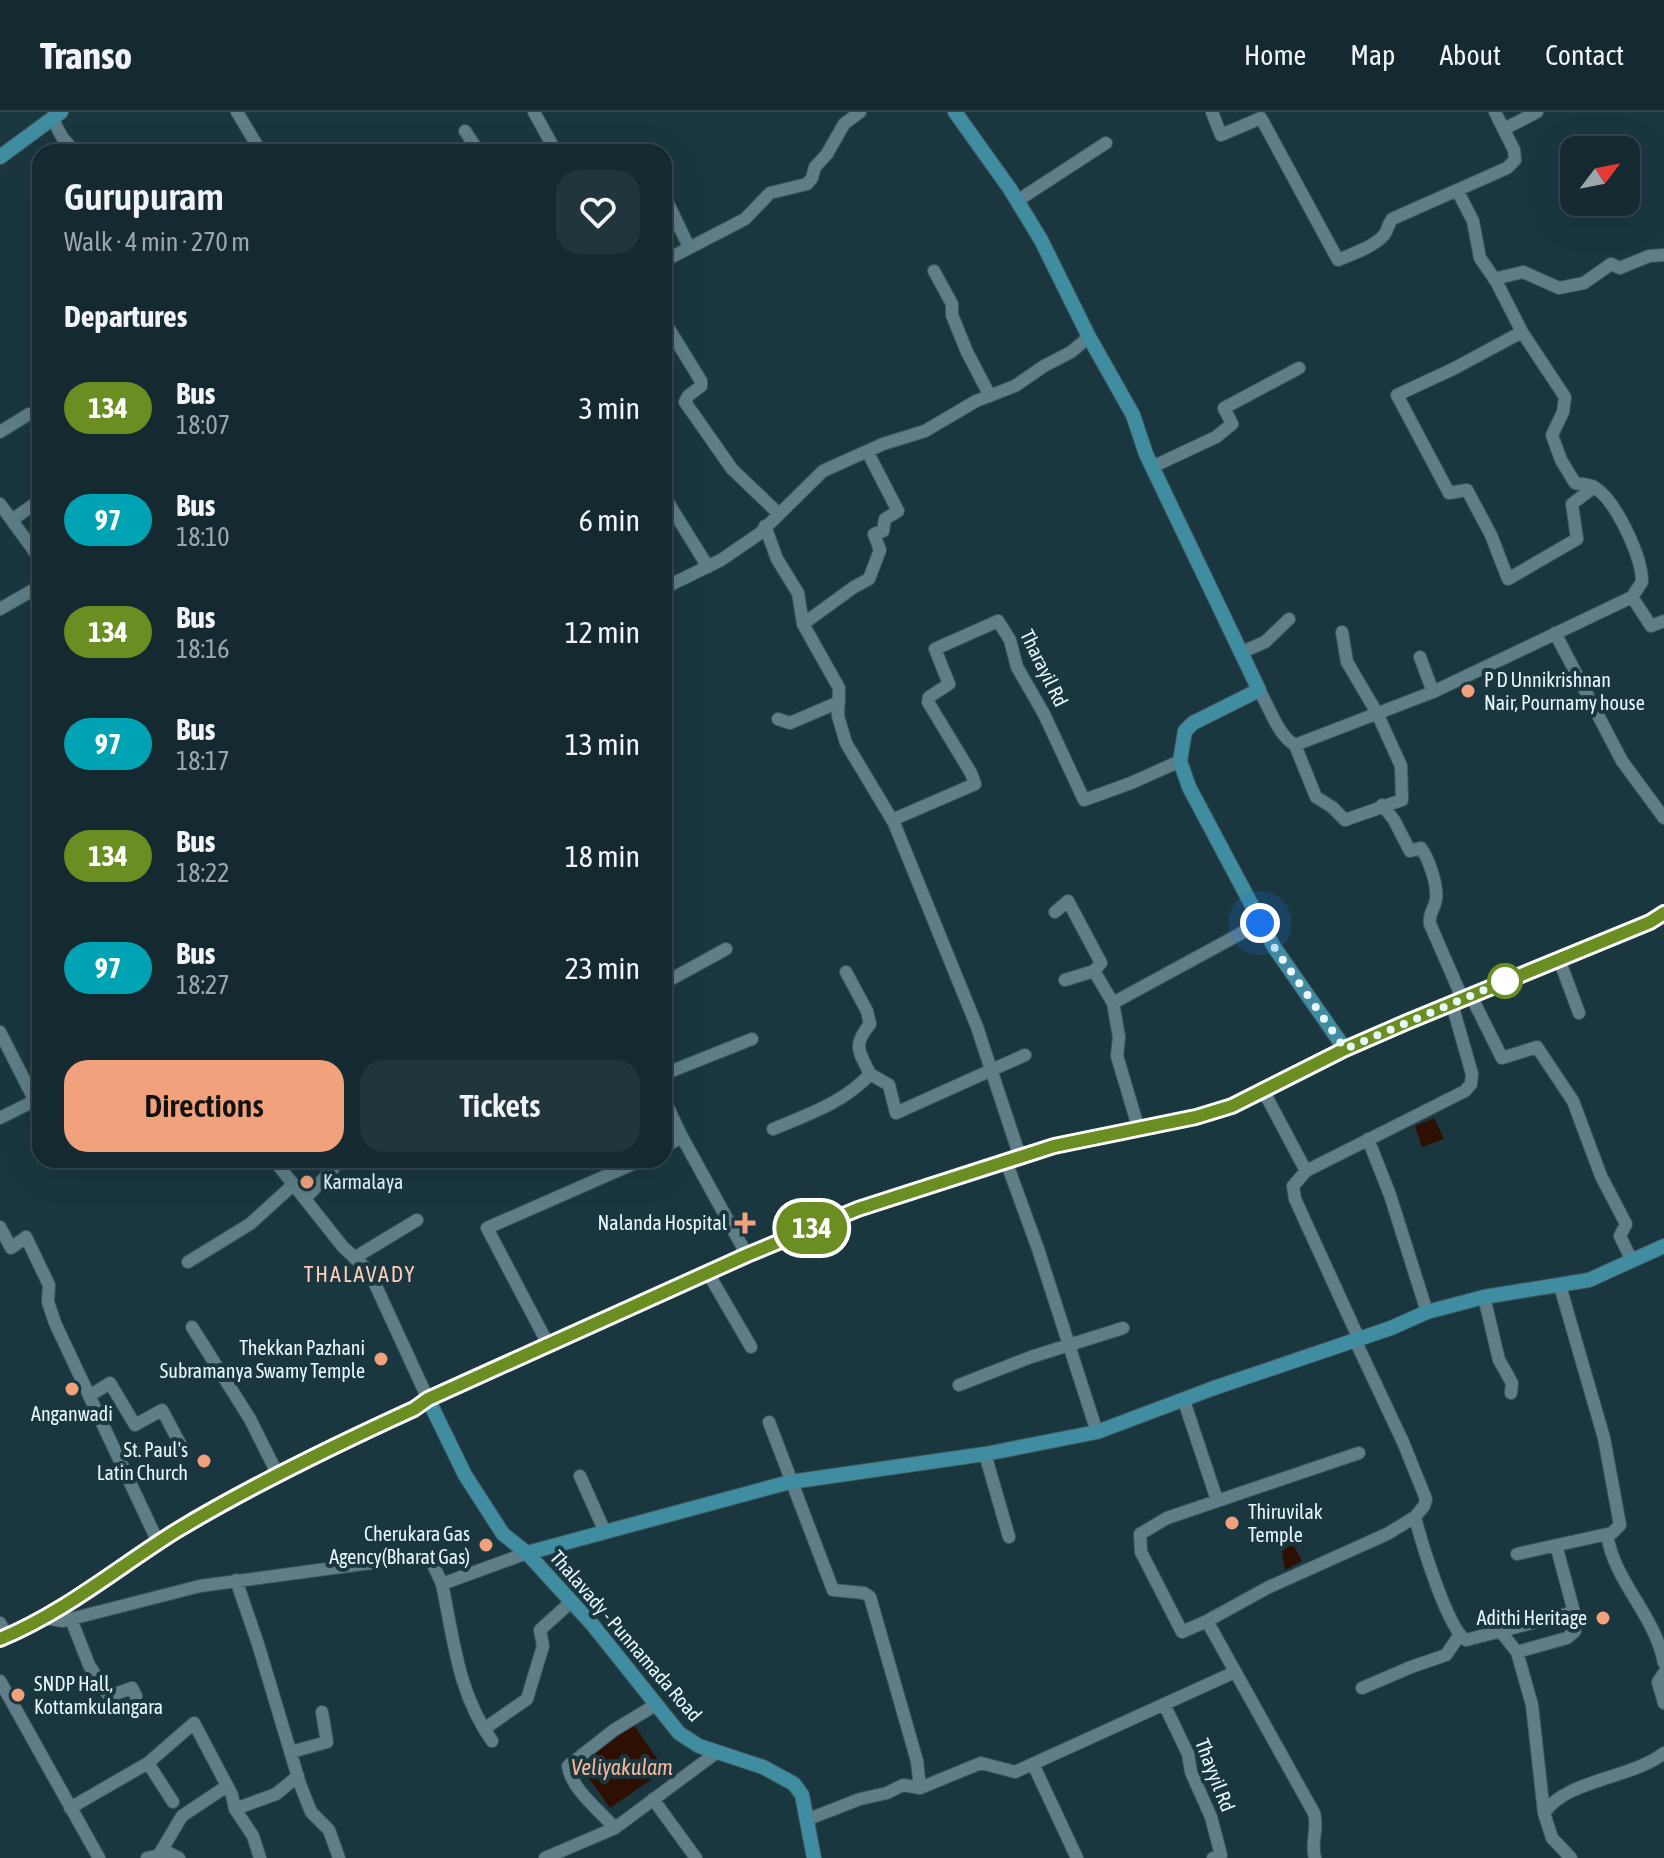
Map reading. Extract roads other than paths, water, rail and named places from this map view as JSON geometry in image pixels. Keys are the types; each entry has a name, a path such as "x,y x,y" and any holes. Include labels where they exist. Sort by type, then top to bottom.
{"main road":[{"path":"955,112 1041,240 1089,337 1133,415 1152,467 1259,690 1193,723 1185,731 1180,761 1203,817 1260,923 1345,1049"},
{"path":"1,155 57,115"},
{"path":"2,1632 44,1618 218,1506 414,1409 428,1399 747,1255 858,1209 1054,1146 1196,1117 1264,1092 1345,1049 1664,915"},
{"path":"527,1553 790,1482 985,1454 1097,1432 1427,1312 1484,1297 1589,1280 1664,1246"},
{"name":"Thalavady - Punnamada Road","path":"428,1399 465,1475 508,1540 527,1553 572,1601 685,1738 716,1753 763,1767 794,1784 802,1795 814,1858"}],"street":[{"path":"237,112 256,144"},
{"path":"534,112 552,144"},
{"path":"672,257 745,219 770,193 807,184 844,124 860,112"},
{"path":"1212,112 1221,135 1261,118 1338,260 1375,242 1386,233 1392,219 1507,168 1515,160 1514,150 1495,112"},
{"path":"1504,129 1537,112"},
{"path":"57,115 62,137 68,144"},
{"path":"465,131 474,144"},
{"path":"1017,201 1106,143"},
{"path":"1295,745 1433,692 1632,597 1642,582 1633,541 1619,516 1594,487 1575,483 1561,460 1552,435 1563,412 1565,397 1522,332 1480,258 1473,221 1457,190"},
{"path":"672,212 689,247"},
{"path":"1494,279 1523,272 1559,288 1584,283 1611,264 1620,268 1649,256 1664,255"},
{"path":"934,271 952,304 952,315 967,352 990,396"},
{"path":"1522,332 1397,395 1449,493 1467,490 1491,535 1508,579 1577,539 1572,504 1594,487"},
{"path":"672,334 701,381 701,386 685,402 732,469 779,514"},
{"path":"672,584 708,567 759,534 823,471 867,451 925,431 1015,386 1071,352 1089,337"},
{"path":"1152,467 1216,437 1232,424 1224,408 1299,368"},
{"path":"0,432 29,414"},
{"path":"803,624 869,579 880,550 874,534 883,531 885,519 898,511 867,451"},
{"path":"0,504 32,548"},
{"path":"12,520 32,506"},
{"path":"672,509 708,567"},
{"path":"765,526 777,559 798,593 803,624 839,688 840,728 846,743 892,820 977,1027 1038,1249 1097,1432"},
{"path":"0,609 32,591"},
{"path":"1632,597 1651,626 1664,621"},
{"path":"1240,653 1265,642 1289,619"},
{"name":"Tharayil Rd","path":"892,820 975,784 928,702 929,697 949,684 935,649 998,621 1010,640 1017,667 1044,714 1084,800 1180,761"},
{"path":"1259,690 1290,743 1295,745 1316,797 1345,820 1402,800 1401,766 1377,713 1347,662 1342,632"},
{"path":"1555,633 1622,761 1664,818"},
{"path":"1420,657 1433,692"},
{"path":"778,719 790,723 839,702"},
{"path":"1382,805 1394,820 1410,851 1421,848 1429,859 1437,898 1429,915 1430,924 1462,1000 1502,1058 1537,1047 1573,1101 1601,1176 1626,1224 1620,1236 1632,1261"},
{"path":"1055,912 1068,901 1101,963 1094,971 1065,980"},
{"path":"1113,1003 1260,923"},
{"path":"672,979 726,949"},
{"path":"1559,959 1579,1013"},
{"path":"1094,971 1113,1003 1119,1037 1117,1056 1139,1130"},
{"path":"846,972 867,1011 870,1024 858,1038 858,1048 870,1074 889,1085 896,1113 1025,1055"},
{"path":"1359,1453 1167,1518 1140,1534 1141,1552 1182,1632 1269,1587 1387,1534 1415,1517 1424,1506 1426,1499 1403,1442 1293,1194 1295,1181 1306,1171 1465,1091 1471,1084 1472,1074 1462,1000"},
{"path":"0,1032 32,1091"},
{"path":"672,1071 752,1039"},
{"path":"773,1129 857,1089 870,1074"},
{"path":"1264,1092 1306,1171"},
{"path":"0,1118 32,1102"},
{"path":"672,1116 747,1255"},
{"path":"672,1143 682,1137"},
{"path":"1368,1139 1390,1195 1427,1312"},
{"name":"Thalavady - Punnamada Road","path":"281,1168 336,1239 369,1271 428,1399"},
{"path":"305,1199 333,1168"},
{"path":"548,1344 487,1228 624,1168"},
{"path":"188,1262 255,1220 294,1184"},
{"path":"354,1258 417,1220"},
{"path":"0,1227 11,1248 26,1237 49,1285 48,1302 55,1323 158,1542"},
{"path":"708,1273 751,1347"},
{"path":"1517,1554 1607,1535 1619,1529 1620,1525 1600,1422 1560,1286"},
{"path":"1484,1297 1499,1360 1512,1383 1511,1393"},
{"path":"192,1327 250,1419 278,1475"},
{"path":"959,1385 1031,1357 1123,1328"},
{"path":"89,1396 110,1383 135,1425 162,1410 184,1451"},
{"path":"1184,1401 1217,1500"},
{"path":"769,1422 833,1590 865,1593 870,1597 917,1761 920,1788"},
{"path":"985,1454 1009,1537"},
{"path":"580,1476 605,1532"},
{"path":"1415,1517 1448,1616 1459,1636 1466,1640 1574,1612"},
{"path":"1607,1535 1610,1557 1631,1595 1643,1609 1661,1648 1664,1663"},
{"path":"1517,1652 1570,1636 1575,1627 1574,1612 1556,1545"},
{"path":"442,1584 527,1553"},
{"path":"44,1618 63,1621 200,1586 236,1580 423,1557 432,1562 442,1584 466,1695 492,1741"},
{"path":"236,1580 311,1812 329,1830 339,1858"},
{"path":"484,1729 527,1699 543,1646 540,1630 572,1601"},
{"path":"71,1619 89,1665 109,1696 132,1688 136,1696"},
{"path":"1207,1621 1314,1813 1317,1828 1311,1842 1315,1858"},
{"path":"1501,1632 1517,1652 1532,1705 1544,1813 1552,1838 1571,1858"},
{"path":"1362,1688 1446,1655 1459,1636"},
{"path":"806,1820 903,1785 920,1788 981,1763 1015,1772 1235,1672"},
{"path":"1664,1673 1658,1682 1664,1703"},
{"path":"0,1681 99,1858"},
{"path":"615,1828 584,1794 569,1774 568,1766 614,1730 657,1704"},
{"name":"Thayyil Rd","path":"1164,1704 1188,1754 1191,1772 1211,1817 1221,1855 1213,1858"},
{"path":"291,1752 327,1742 322,1712"},
{"path":"70,1808 148,1763 194,1723 232,1795 235,1809 253,1836 260,1858"},
{"path":"547,1858 615,1828 716,1753"},
{"path":"1544,1813 1549,1805 1565,1795 1645,1766 1664,1753"},
{"path":"148,1763 173,1802"},
{"path":"1033,1764 1077,1858"},
{"path":"235,1809 276,1794 298,1776"},
{"path":"153,1856 182,1816 227,1786"},
{"path":"653,1799 696,1857"},
{"path":"153,1856 169,1853 179,1858"}],"water":[{"path":"1434,1118 1444,1139 1422,1147 1415,1126"},
{"path":"1293,1544 1302,1561 1285,1570 1282,1551"},
{"name":"Veliyakulam","path":"634,1725 665,1770 610,1808 579,1764"}],"place":[{"name":"P D Unnikrishnan Nair, Pournamy house","path":"1468,691"},
{"name":"Karmalaya","path":"307,1182"},
{"name":"Nalanda Hospital","path":"745,1223"},
{"name":"Thekkan Pazhani Subramanya Swamy Temple","path":"381,1359"},
{"name":"Anganwadi","path":"72,1389"},
{"name":"St. Paul's Latin Church","path":"204,1461"},
{"name":"Thiruvilak Temple","path":"1232,1523"},
{"name":"Cherukara Gas Agency(Bharat Gas)","path":"486,1545"},
{"name":"Adithi Heritage","path":"1603,1618"},
{"name":"SNDP Hall, Kottamkulangara","path":"18,1695"}],"district":[{"name":"THALAVADY","path":"360,1274"}]}
